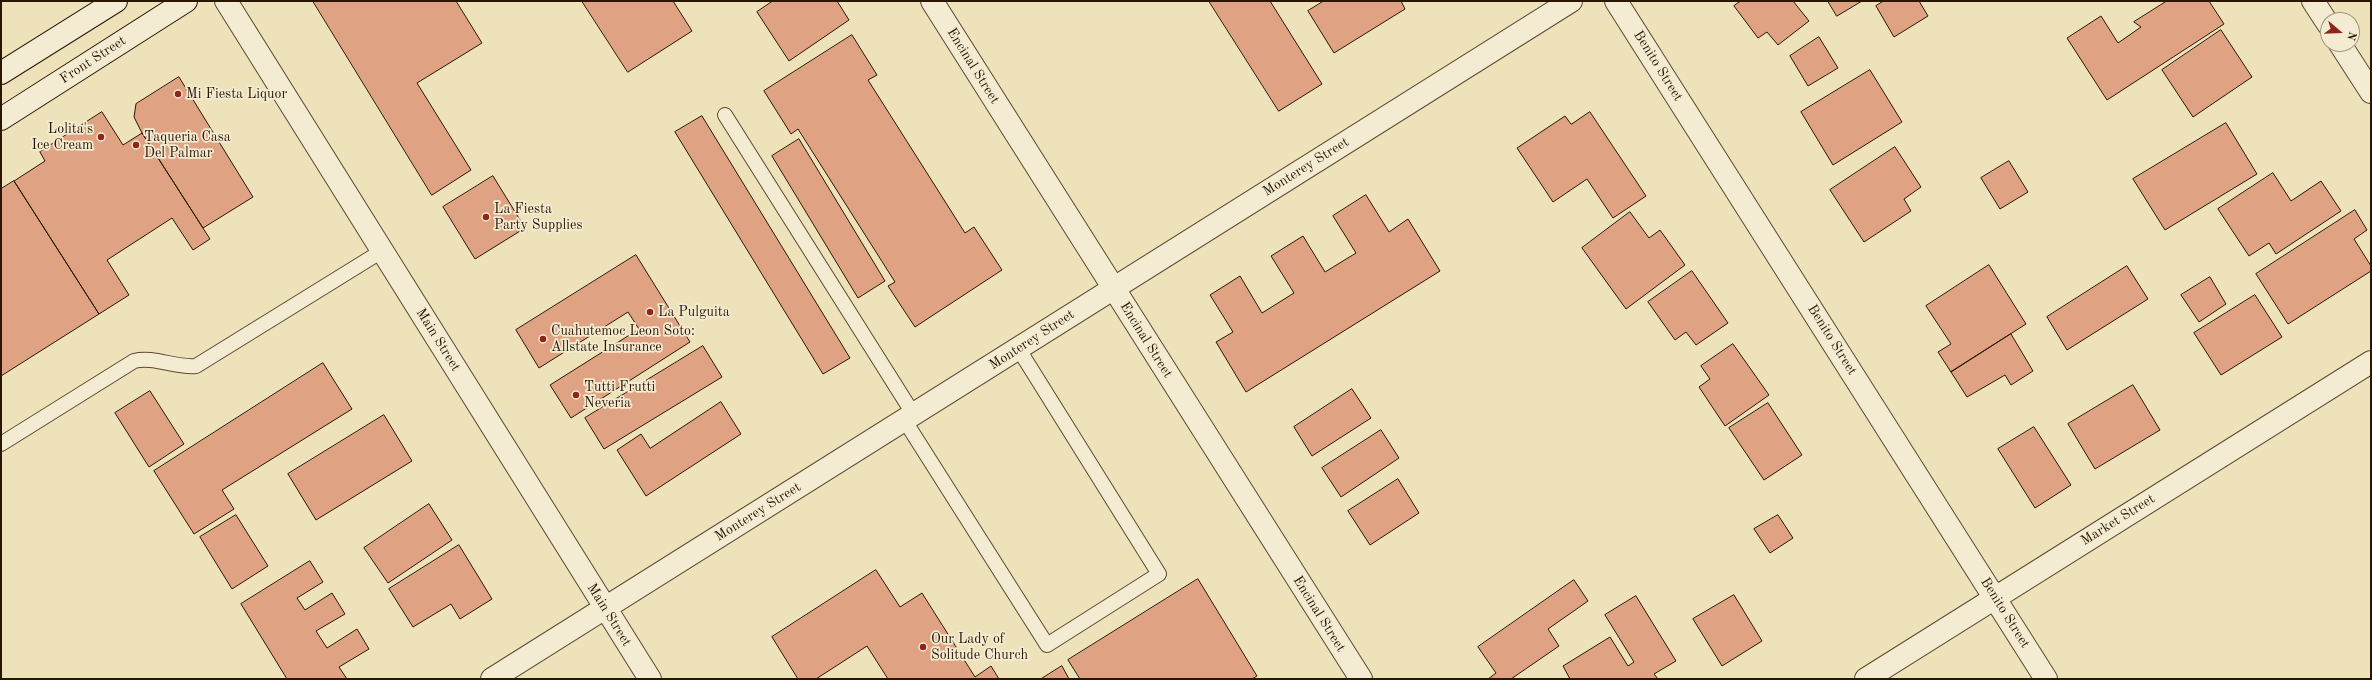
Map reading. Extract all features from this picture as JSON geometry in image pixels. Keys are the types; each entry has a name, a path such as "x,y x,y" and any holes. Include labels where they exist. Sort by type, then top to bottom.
{"street":[{"path":"1,73 116,1"},
{"name":"Front Street","path":"1,119 186,1"},
{"name":"Main Street","path":"226,1 604,608 650,679"},
{"name":"Encinal Street","path":"932,1 1361,679"},
{"name":"Monterey Street","path":"492,679 910,418 1113,288 1571,1"},
{"name":"Benito Street","path":"1616,1 2046,679"},
{"path":"2313,1 2320,12"},
{"path":"2345,52 2371,92"},
{"name":"Market Street","path":"1866,679 2371,362"}],"lane":[{"path":"725,115 1047,645 1159,574 1018,348"},
{"path":"1,444 134,361 143,359 188,367 196,366 382,251"}],"building":[{"path":"313,1 456,1 482,43 417,83 471,170 432,195"},
{"path":"582,1 673,1 692,31 628,72"},
{"path":"773,1 837,1 849,20 789,61 757,12"},
{"path":"1209,1 1270,1 1322,84 1279,111"},
{"path":"1324,1 1401,1 1405,9 1334,53 1308,11"},
{"path":"1741,1 1793,1 1809,21 1778,45 1767,32 1758,38 1734,6"},
{"path":"1828,1 1862,1 1837,16"},
{"path":"1884,1 1919,1 1928,16 1894,37 1876,6"},
{"path":"2167,1 2209,1 2224,24 2107,100 2067,38 2101,16 2118,43 2141,27 2134,22"},
{"path":"2221,30 2252,77 2193,117 2162,70"},
{"path":"852,35 877,75 868,80 965,233 974,227 1002,270 915,327 888,286 895,282 798,129 791,134 764,91"},
{"path":"1819,37 1838,68 1808,86 1790,56"},
{"path":"1870,70 1902,122 1833,165 1801,112"},
{"path":"179,77 253,197 203,228 142,133 134,117 136,104"},
{"path":"102,112 123,145 142,133 210,239 193,250 172,218 107,260 129,295 99,314 14,181 45,161 40,152"},
{"path":"1590,112 1646,196 1613,218 1587,179 1553,202 1517,148 1565,116 1571,124"},
{"path":"702,116 850,358 823,374 675,132"},
{"path":"2226,123 2257,174 2165,230 2133,179"},
{"path":"799,139 885,281 858,298 772,156"},
{"path":"1895,147 1921,187 1904,199 1911,211 1864,242 1830,190"},
{"path":"2009,161 2028,192 2000,209 1981,178"},
{"path":"2273,173 2291,201 2321,181 2341,211 2276,254 2269,243 2249,256 2218,209"},
{"path":"493,176 525,228 475,259 443,207"},
{"path":"14,181 99,314 1,376 1,189"},
{"path":"1366,195 1389,232 1408,219 1440,271 1246,392 1216,342 1233,332 1210,295 1240,276 1262,313 1294,293 1271,256 1303,236 1325,272 1356,253 1333,216"},
{"path":"2355,210 2367,230 2354,239 2371,266 2371,271 2288,324 2256,274"},
{"path":"1630,212 1649,238 1660,230 1685,265 1626,309 1582,248"},
{"path":"636,255 690,342 571,418 550,385 639,329 628,312 539,368 516,330"},
{"path":"1989,265 2026,324 1951,372 1938,352 1951,344 1926,306"},
{"path":"2127,266 2148,299 2067,350 2047,317"},
{"path":"1692,271 1728,323 1696,345 1686,332 1675,340 1648,302"},
{"path":"2210,277 2226,304 2199,322 2181,295"},
{"path":"2255,295 2282,337 2221,375 2194,333"},
{"path":"2011,334 2033,371 2011,385 2005,375 1967,397 1951,372"},
{"path":"1733,344 1769,395 1725,426 1699,387 1710,379 1701,366"},
{"path":"703,346 722,377 604,449 585,418"},
{"path":"323,363 352,409 222,490 234,509 194,534 154,471"},
{"path":"2133,385 2160,430 2095,469 2068,424"},
{"path":"1352,389 1371,418 1312,456 1294,427"},
{"path":"150,391 184,444 149,467 115,413"},
{"path":"721,402 741,434 646,496 617,450 641,434 650,448"},
{"path":"1768,403 1802,455 1764,480 1729,428"},
{"path":"384,415 412,461 316,520 288,474"},
{"path":"2034,427 2071,485 2035,508 1998,449"},
{"path":"1381,430 1399,458 1341,497 1322,468"},
{"path":"1398,479 1419,513 1370,545 1348,511"},
{"path":"429,504 452,540 388,583 364,548"},
{"path":"236,515 268,566 232,589 200,537"},
{"path":"1778,515 1793,538 1770,553 1754,529"},
{"path":"459,545 492,599 460,619 451,604 413,627 389,589"},
{"path":"310,561 323,582 297,598 305,610 332,593 345,614 316,631 327,648 357,629 369,649 339,667 347,679 287,679 241,604"},
{"path":"876,570 900,607 922,593 975,677 991,666 999,679 888,679 867,646 816,679 798,679 772,637"},
{"path":"1198,579 1257,676 1252,679 1080,679 1068,660"},
{"path":"1574,580 1588,601 1548,629 1559,646 1511,679 1488,679 1496,673 1478,647"},
{"path":"1734,595 1762,641 1722,666 1693,619"},
{"path":"1636,596 1676,661 1654,674 1658,679 1570,679 1563,666 1610,637 1628,666 1634,662 1605,615"},
{"path":"1062,666 1069,679 1041,679"}],"place":[{"name":"Mi Fiesta Liquor","path":"178,94"},
{"name":"Lolita's Ice Cream","path":"101,137"},
{"name":"Taqueria Casa Del Palmar","path":"136,145"},
{"name":"La Fiesta Party Supplies","path":"486,217"},
{"name":"La Pulguita","path":"650,312"},
{"name":"Cuahutemoc Leon Soto: Allstate Insurance","path":"543,339"},
{"name":"Tutti Frutti Neveria","path":"576,395"},
{"name":"Our Lady of Solitude Church","path":"923,647"}]}
